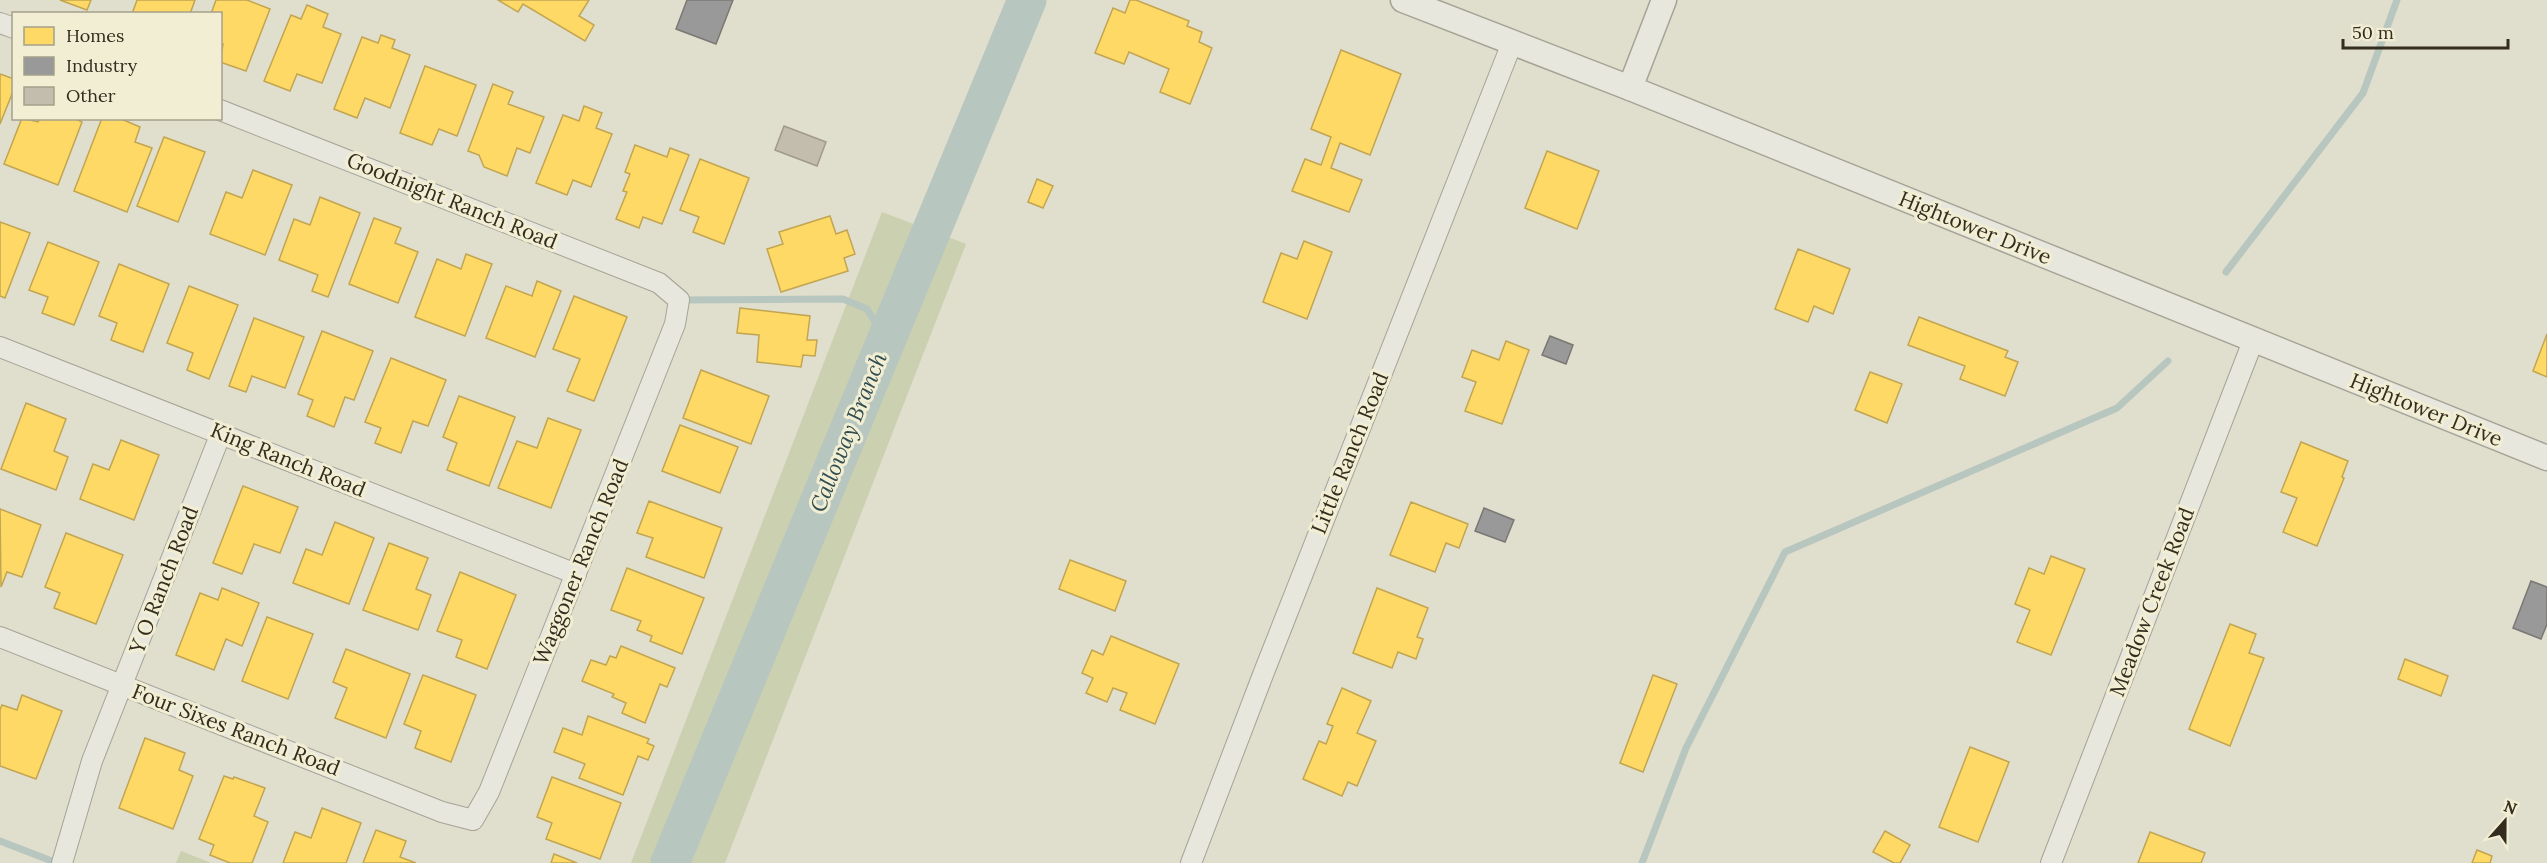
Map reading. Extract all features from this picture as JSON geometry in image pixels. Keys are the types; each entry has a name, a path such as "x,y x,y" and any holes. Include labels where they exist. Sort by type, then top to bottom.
{"street":[{"name":"Hightower Drive","path":"1403,0 1630,88 2547,458"},
{"path":"1630,88 1664,0"},
{"name":"Little Ranch Road","path":"1191,863 1512,43"},
{"name":"Goodnight Ranch Road","path":"222,111 659,283 679,300"},
{"name":"Waggoner Ranch Road","path":"473,820 489,792 576,574 675,324 679,300"},
{"name":"Meadow Creek Road","path":"2051,863 2253,341"},
{"name":"King Ranch Road","path":"0,347 576,574"},
{"name":"Y O Ranch Road","path":"62,863 92,761 221,433"},
{"name":"Four Sixes Ranch Road","path":"0,638 442,812 473,820"}],"green space":[{"path":"882,212 966,244 725,863 631,863"},
{"path":"181,851 211,863 176,863"}],"building: Homes":[{"path":"60,0 91,0 87,10"},
{"path":"137,0 195,0 191,12 133,12"},
{"path":"216,0 247,0 270,9 246,71 222,63 222,12 212,12"},
{"path":"498,0 589,0 579,16 594,25 585,41 523,4 518,12"},
{"path":"1130,0 1136,0 1189,21 1187,26 1202,32 1199,42 1212,48 1190,104 1160,92 1169,69 1129,52 1124,64 1095,53 1113,8 1125,13"},
{"path":"307,5 328,14 323,27 341,34 322,83 297,74 290,91 264,81 291,15 301,19"},
{"path":"381,35 395,40 392,48 410,55 390,108 365,98 357,118 334,109 362,37 378,43"},
{"path":"1341,50 1401,74 1370,155 1340,143 1331,168 1362,180 1349,212 1292,191 1305,159 1321,165 1331,137 1311,129"},
{"path":"425,66 476,85 457,136 439,129 432,145 400,133"},
{"path":"0,74 12,78 12,94 0,124"},
{"path":"493,84 513,92 508,104 544,117 530,153 517,148 507,176 484,167 479,155 468,151"},
{"path":"584,106 602,113 596,128 612,134 591,187 573,180 567,195 536,183 563,115 579,121"},
{"path":"21,120 38,122 39,120 78,120 82,122 58,185 4,164"},
{"path":"101,120 124,120 140,127 135,142 152,148 127,212 74,191"},
{"path":"164,137 205,152 178,222 137,206"},
{"path":"635,145 667,157 670,148 689,155 662,224 643,217 639,228 616,219 627,192 623,191 630,174 625,172"},
{"path":"1547,151 1599,171 1577,229 1525,208"},
{"path":"700,159 749,178 724,244 693,232 699,217 680,210"},
{"path":"253,170 292,185 265,255 210,234 226,192 242,198"},
{"path":"1037,179 1053,186 1043,208 1028,202"},
{"path":"320,197 360,213 328,297 312,291 318,275 279,260 294,219 310,225"},
{"path":"830,216 836,234 847,230 855,254 844,258 848,271 781,292 767,249 783,244 779,232"},
{"path":"374,218 401,228 395,243 418,252 398,303 349,284"},
{"path":"0,222 30,233 5,298 0,296"},
{"path":"1304,241 1332,252 1307,319 1263,302 1281,253 1297,259"},
{"path":"48,242 99,262 74,325 42,313 48,297 29,290"},
{"path":"1798,249 1850,269 1833,314 1814,306 1808,322 1775,309"},
{"path":"466,254 492,264 465,336 415,317 437,259 461,269"},
{"path":"119,264 169,284 143,352 111,340 117,323 99,316"},
{"path":"537,281 561,291 535,357 486,338 506,286 532,296"},
{"path":"189,286 238,305 209,379 187,370 193,353 167,343"},
{"path":"574,296 627,317 594,401 567,391 580,359 553,349"},
{"path":"740,308 810,316 807,340 817,340 815,356 803,355 801,367 757,362 759,335 737,333"},
{"path":"1919,317 2008,351 2005,357 2018,362 2005,396 1960,379 1965,366 1908,345"},
{"path":"254,318 304,337 285,388 252,376 246,392 229,386"},
{"path":"322,331 373,351 354,400 345,397 334,427 307,416 313,400 298,394"},
{"path":"2547,334 2547,377 2533,371"},
{"path":"1506,341 1529,350 1502,424 1465,411 1476,382 1462,377 1472,350 1499,360"},
{"path":"391,358 446,380 428,426 413,421 401,453 375,443 381,428 365,422"},
{"path":"701,370 769,396 751,444 683,418"},
{"path":"1870,372 1902,384 1887,423 1855,410"},
{"path":"459,396 515,417 489,486 447,470 457,443 443,437"},
{"path":"26,403 66,419 54,451 68,457 56,490 1,469"},
{"path":"548,418 581,430 551,508 498,488 517,441 537,448"},
{"path":"680,425 738,447 720,493 662,471"},
{"path":"121,440 159,455 134,520 80,499 93,464 109,470"},
{"path":"2301,442 2348,461 2342,477 2344,478 2317,546 2283,532 2297,498 2281,492"},
{"path":"243,486 298,507 280,553 254,544 242,574 213,563"},
{"path":"649,501 722,528 704,578 646,557 653,538 637,533"},
{"path":"1411,502 1468,524 1459,548 1446,543 1435,572 1390,555"},
{"path":"0,509 41,525 22,577 7,572 1,587"},
{"path":"335,522 374,538 349,604 293,583 306,549 322,555"},
{"path":"66,533 123,555 96,624 54,608 60,593 45,587"},
{"path":"389,543 428,558 416,589 431,595 418,630 363,610"},
{"path":"2051,556 2085,569 2051,655 2017,642 2030,610 2015,604 2029,568 2044,574"},
{"path":"1070,560 1126,581 1115,611 1059,589"},
{"path":"627,568 704,598 682,654 650,641 652,636 637,630 641,621 611,610"},
{"path":"460,572 516,595 487,669 456,657 462,640 437,631"},
{"path":"222,588 259,603 242,646 226,639 214,670 176,655 200,593 218,600"},
{"path":"1377,588 1428,608 1417,637 1423,639 1416,659 1398,652 1392,668 1353,653"},
{"path":"267,617 313,634 288,699 242,681"},
{"path":"2230,624 2256,634 2249,653 2264,658 2230,746 2189,729"},
{"path":"1111,636 1179,664 1155,724 1120,710 1127,693 1113,688 1107,702 1086,693 1093,678 1082,673 1092,650 1103,655"},
{"path":"621,646 675,668 667,687 660,684 645,723 622,713 626,703 612,697 614,694 582,681 591,660 606,665 610,656 616,658"},
{"path":"346,649 410,674 386,738 335,718 347,688 333,682"},
{"path":"2405,659 2448,676 2441,696 2398,679"},
{"path":"423,675 476,695 451,762 415,748 421,731 404,724"},
{"path":"1653,675 1677,684 1643,772 1620,763"},
{"path":"1342,688 1371,701 1357,733 1376,741 1357,786 1348,782 1342,796 1303,779 1319,741 1326,744 1333,726 1327,724"},
{"path":"22,695 62,711 36,779 0,766 0,710 2,705 17,710"},
{"path":"588,716 649,739 647,743 654,746 648,760 638,756 623,795 579,778 585,764 554,752 563,728 582,735"},
{"path":"145,738 185,753 179,770 193,776 173,829 119,808"},
{"path":"1970,747 2009,762 1978,842 1939,827"},
{"path":"224,776 233,779 234,777 265,788 254,816 268,822 252,863 230,863 210,855 214,845 199,839"},
{"path":"552,777 621,803 600,859 546,839 552,823 537,817"},
{"path":"322,808 361,823 346,863 283,863 295,832 311,838"},
{"path":"376,830 406,841 400,857 416,863 363,863"},
{"path":"1885,831 1910,845 1900,863 1894,863 1873,852"},
{"path":"2150,832 2205,853 2201,863 2138,863"},
{"path":"2477,850 2492,856 2490,863 2472,863"},
{"path":"554,854 577,863 551,863"}],"building: Industry":[{"path":"687,0 733,0 716,44 676,29"},
{"path":"1550,336 1573,345 1566,364 1542,355"},
{"path":"1484,508 1514,520 1505,542 1475,531"},
{"path":"2531,581 2547,587 2547,624 2541,639 2513,628"}],"building: Other":[{"path":"784,126 826,142 817,166 775,150"}],"waterway":[{"name":"Calloway Branch","path":"670,863 1027,0"},
{"path":"2226,272 2363,93 2397,0"},
{"path":"682,300 843,299 867,309 878,327 862,398"},
{"path":"1642,863 1686,748 1785,552 2117,408 2168,361"},
{"path":"0,841 57,863"}]}
